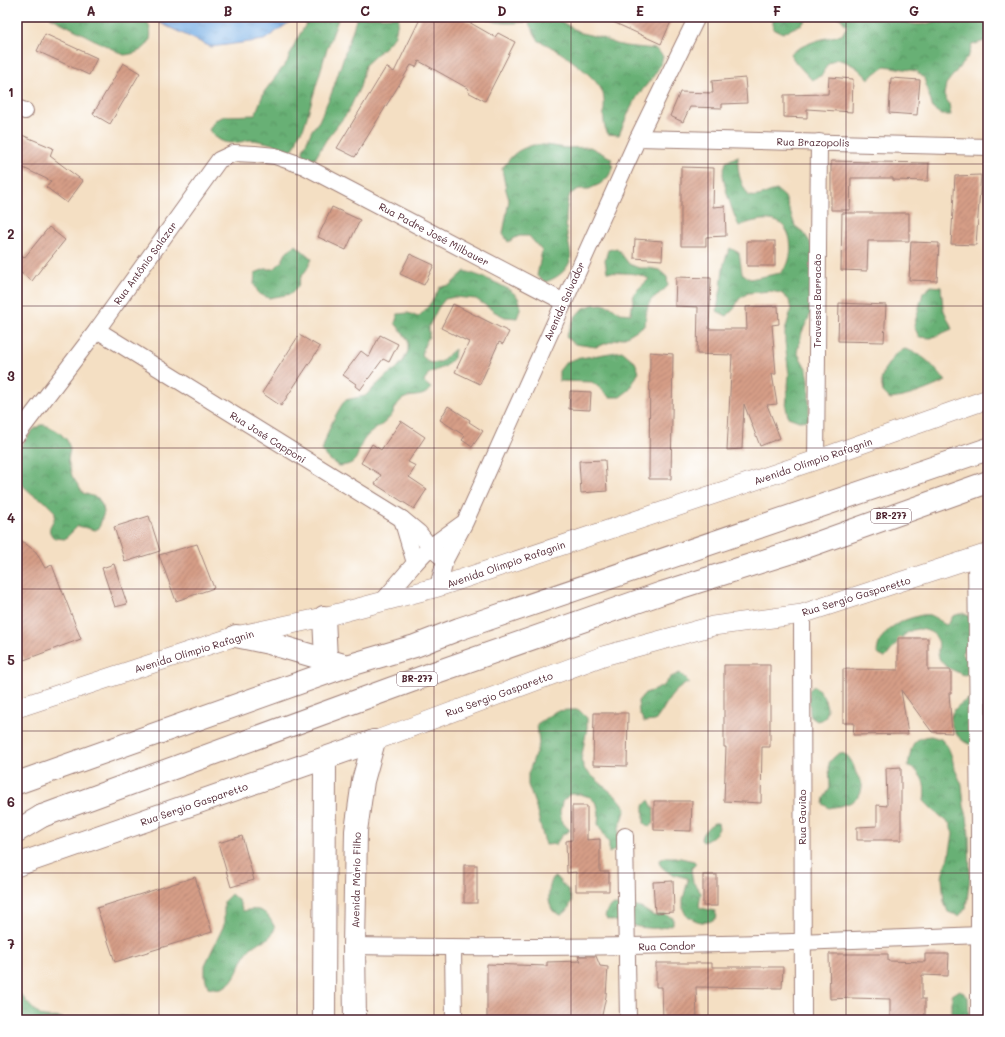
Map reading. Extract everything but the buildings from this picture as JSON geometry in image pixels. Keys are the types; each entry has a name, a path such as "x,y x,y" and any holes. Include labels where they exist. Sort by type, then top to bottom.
{"main road":[{"path":"17,783 336,663 415,646 459,629 988,449"},
{"name":"BR-277","path":"17,824 428,675 662,593 795,551 983,484"},
{"path":"324,617 336,663"},
{"path":"236,636 276,645 336,663"},
{"name":"Rua Sergio Gasparetto","path":"17,865 374,741"},
{"name":"Avenida Mário Filho","path":"355,1020 354,946 356,831 363,781 374,741"},
{"path":"324,1020 325,759"},
{"path":"17,831 42,816"}],"street":[{"name":"Avenida Salvador","path":"438,587 446,560 465,522 638,138 697,17"},
{"name":"Rua Brazopolis","path":"638,138 988,147"},
{"name":"Travessa Barracão","path":"816,460 819,142"},
{"name":"Rua Antônio Salazar","path":"19,429 97,330 218,160 234,153 255,154 275,156 304,166"},
{"name":"Rua Padre José Milbauer","path":"304,166 564,302"},
{"name":"Rua José Capponi","path":"97,330 402,519 419,533 430,547 446,560"},
{"name":"Avenida Olímpio Rafagnin","path":"17,708 236,636 324,617 438,587 816,460 988,399"},
{"path":"402,519 415,563"},
{"path":"382,602 430,547 465,522"},
{"path":"979,1020 980,935 984,828 982,555"},
{"name":"Rua Sergio Gasparetto","path":"374,741 604,656 713,626 802,614 982,555"},
{"name":"Rua Gavião","path":"802,614 803,1020"},
{"path":"625,836 628,946 628,1020"},
{"name":"Rua Condor","path":"354,946 453,948 802,943 980,935"},
{"path":"453,948 454,1020"}],"green space":[{"path":"947,16 988,17 988,40 972,45 969,55 946,84 944,95 949,104 951,115 942,115 933,109 924,78 916,71 885,66 868,79 854,66 836,59 827,65 822,75 812,80 796,63 790,54 802,46 815,41 842,35 847,26 840,18 837,17 899,17 912,24 921,24 930,23"},
{"path":"50,17 145,17 149,24 151,35 150,40 144,48 139,51 124,55"},
{"path":"310,17 339,17 326,52 304,127 298,136 295,146 291,151 272,144 256,141 250,140 230,143 222,141 216,137 209,130 215,120 225,116 255,115 264,92 287,62 296,41"},
{"path":"357,17 399,17 395,35 388,44 365,65 360,87 348,112 326,140 315,159 304,161 303,150 312,130 319,121 332,92"},
{"path":"483,17 553,17 581,33 603,38 613,43 625,46 656,49 663,56 657,71 640,93 628,113 619,135 608,134 604,124 604,102 602,91 592,78 564,55 539,41 528,22 499,22 488,20"},
{"path":"773,17 809,17 802,24 783,33 773,29"},
{"path":"533,145 566,148 590,147 611,158 613,168 608,177 600,184 589,189 579,189 570,194 566,211 566,223 571,258 566,268 560,274 545,282 537,276 542,251 529,236 519,236 508,242 503,234 509,200 502,169 515,154 522,149"},
{"path":"738,156 740,177 749,196 760,196 777,190 785,197 795,226 803,232 810,242 816,263 811,313 802,332 797,352 807,370 809,380 809,420 799,421 788,417 786,407 789,375 785,331 791,310 789,300 781,293 770,291 748,293 739,299 734,309 727,316 717,311 724,263 730,248 739,253 742,273 750,279 781,273 788,263 791,250 787,230 783,225 777,222 762,220 739,226 729,200 723,174 726,162"},
{"path":"296,245 312,259 301,277 298,286 291,294 269,298 259,294 254,284 255,273 265,269 274,269 282,261 287,251"},
{"path":"617,248 629,264 639,268 659,270 667,277 668,286 650,302 645,325 627,336 596,347 575,344 566,337 575,317 582,309 592,305 602,304 612,307 620,313 631,314 634,293 649,279 644,276 634,274 607,272 605,260 608,250"},
{"path":"465,271 495,282 516,295 520,305 517,318 505,317 476,299 455,297 445,299 438,308 429,326 429,336 424,346 422,356 430,363 440,362 455,349 454,358 446,366 428,374 424,382 431,388 425,394 411,396 401,401 397,405 388,419 367,436 352,463 338,466 322,451 331,424 337,412 345,400 365,396 387,375 396,369 403,361 408,351 408,340 395,323 398,314 408,313 418,317 425,310 440,287 450,285"},
{"path":"931,286 941,287 943,308 952,329 931,338 919,337 914,326 923,293"},
{"path":"905,349 924,358 946,381 912,395 890,399 883,392 881,381 884,370 896,353"},
{"path":"622,351 635,362 639,372 629,390 620,397 609,397 592,382 559,381 559,371 566,362 575,359"},
{"path":"40,425 45,425 59,432 67,440 70,449 68,460 72,476 83,493 98,498 103,507 104,512 99,528 95,530 78,526 65,539 54,538 51,534 50,528 54,520 55,512 43,500 32,494 17,480 18,450 32,431"},
{"path":"963,613 970,617 970,639 962,653 969,662 970,672 966,675 959,673 942,663 938,656 939,644 936,637 931,632 925,630 912,630 907,633 897,642 885,658 877,652 878,645 884,634 905,620 923,615 930,615 946,625 953,616"},
{"path":"680,673 689,682 672,695 655,721 644,722 639,712 638,701 645,693 664,685 671,677"},
{"path":"814,686 823,695 827,709 827,714 824,718 817,721 811,717 810,714 809,690"},
{"path":"988,691 988,743 971,745 960,739 953,730 951,724 952,714 962,703"},
{"path":"579,710 587,718 587,728 581,760 585,770 619,799 626,808 619,827 618,848 609,853 609,843 598,824 599,814 597,804 590,797 580,794 570,794 562,802 560,812 562,823 570,830 562,835 556,844 546,845 536,807 528,785 528,774 539,744 537,724 556,711"},
{"path":"931,736 941,739 948,747 954,767 962,785 964,806 967,816 970,876 966,908 959,916 948,912 944,902 942,878 944,867 949,857 953,834 950,824 924,801 925,790 923,780 918,772 908,765 913,744 919,739"},
{"path":"839,753 846,755 854,766 862,784 862,790 858,797 852,802 829,808 823,804 824,798 830,788 829,763"},
{"path":"649,800 654,810 654,823 649,827 644,823 644,805"},
{"path":"714,823 718,823 719,828 717,832 703,842 701,837 707,828"},
{"path":"666,857 676,857 694,861 696,864 691,869 693,882 701,893 699,906 701,908 715,911 717,917 713,920 702,922 694,920 686,915 683,909 683,899 688,880 687,878 668,872 661,867 659,863 660,860"},
{"path":"556,877 568,890 572,901 567,911 561,915 553,911 549,899 551,882 553,878"},
{"path":"231,894 239,901 243,911 259,910 263,912 275,928 268,939 256,944 248,951 232,981 221,988 208,987 205,977 205,965 224,925 224,901"},
{"path":"615,905 634,906 643,909 654,916 664,914 673,918 673,924 665,927 649,928 607,919 605,917 608,909"},
{"path":"17,990 42,1016 67,1020 17,1020"},
{"path":"960,990 968,997 969,1020 947,1020 952,1016 952,995"},
{"path":"118,1016 138,1020 96,1020 97,1017"}],"water":[{"path":"159,17 297,17 264,40 211,47 160,23"}]}
